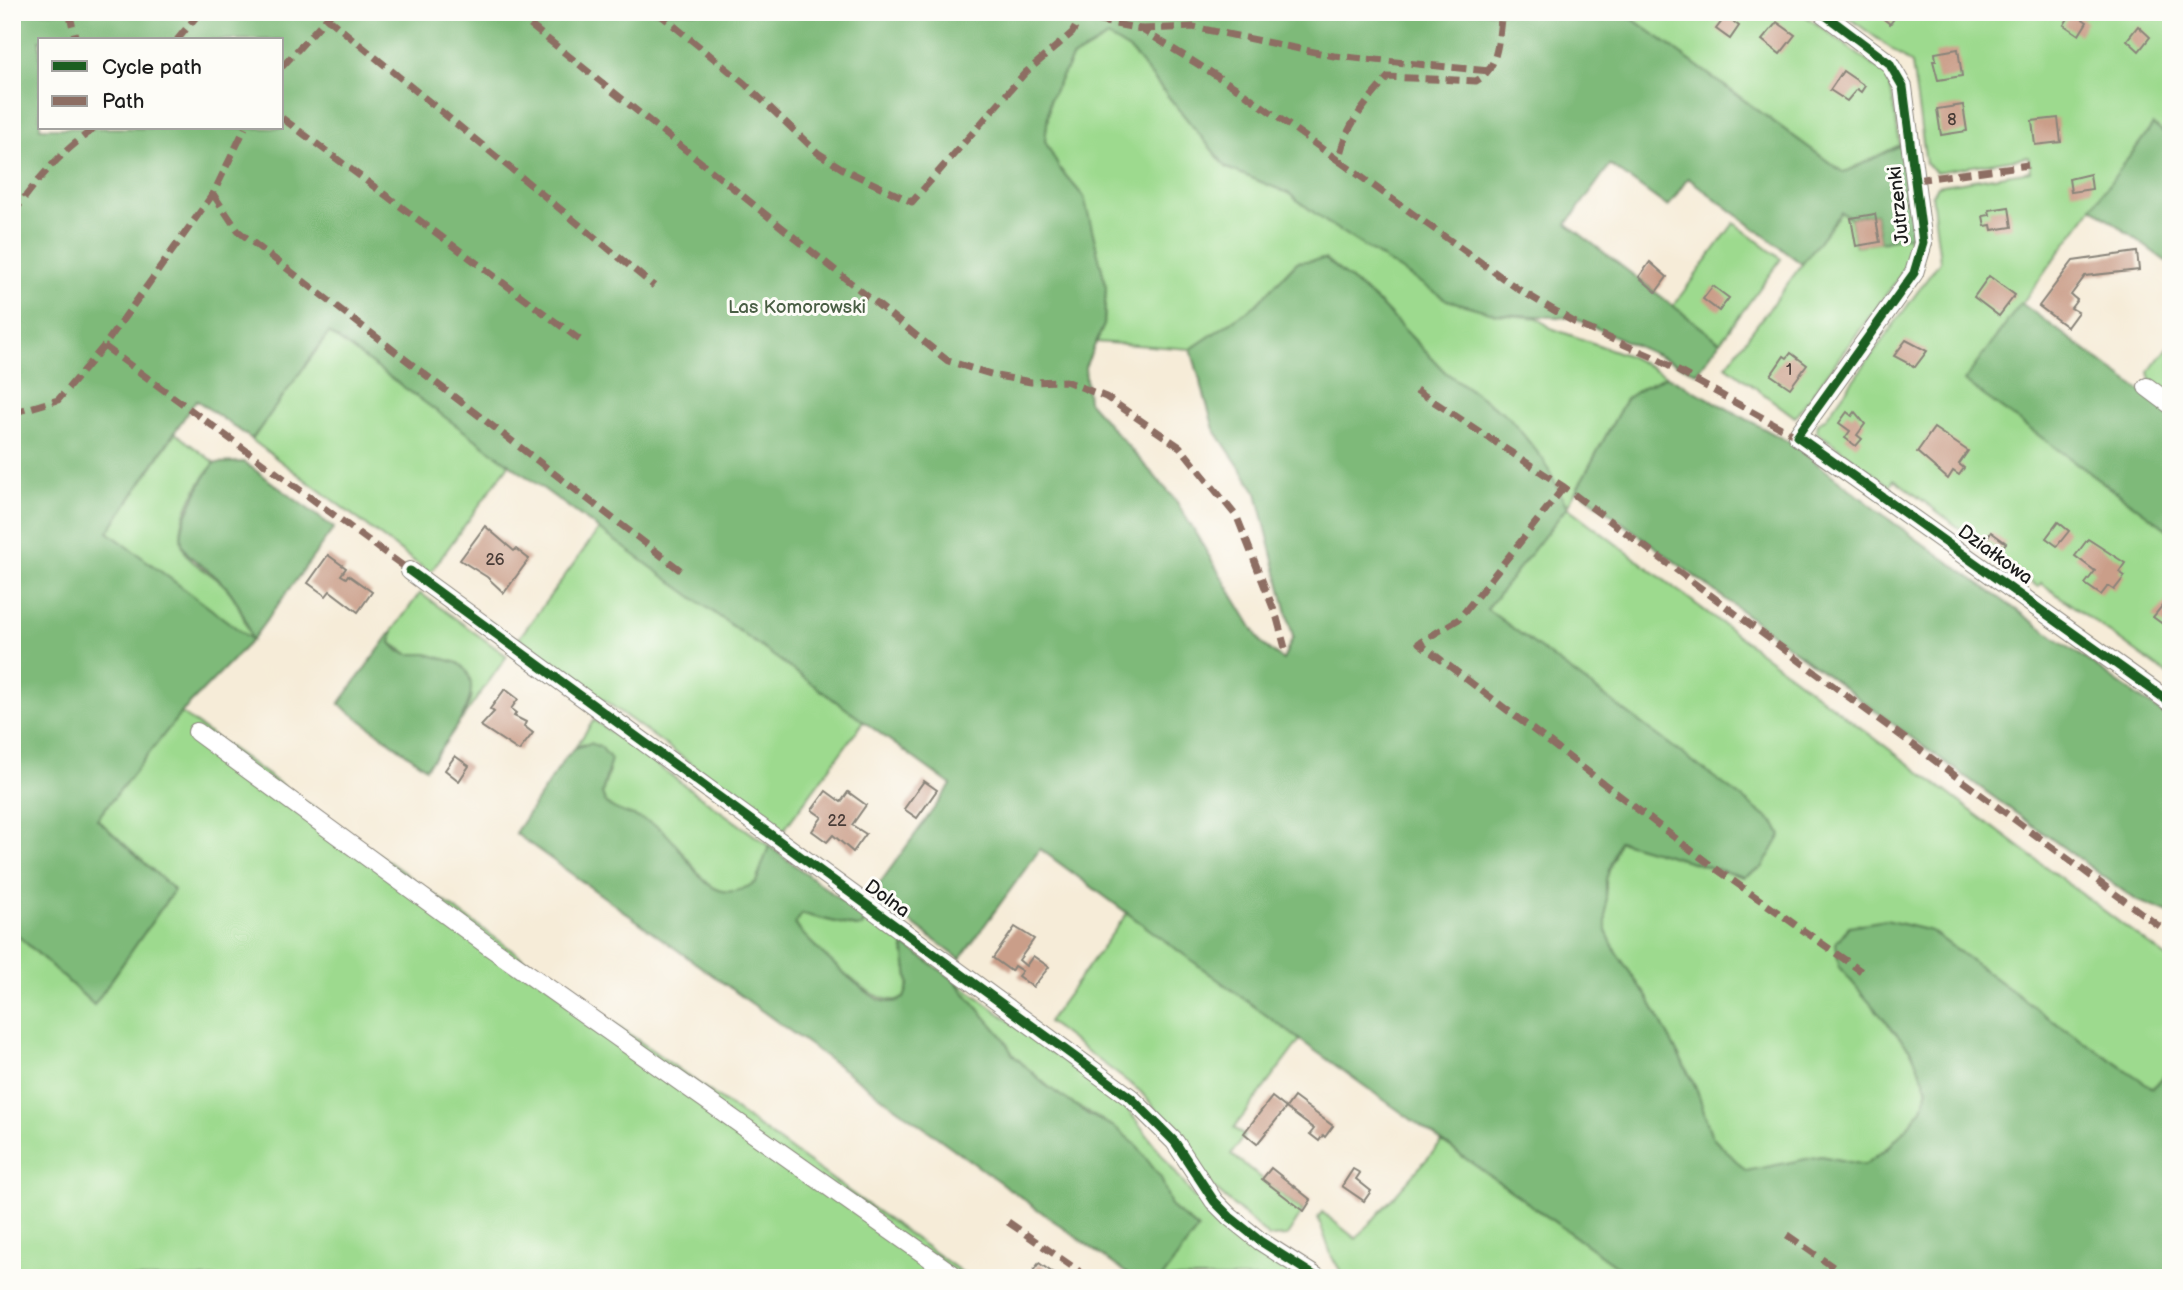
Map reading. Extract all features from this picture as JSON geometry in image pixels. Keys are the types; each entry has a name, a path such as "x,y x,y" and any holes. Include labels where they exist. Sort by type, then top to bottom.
{"street":[{"name":"Jutrzenki","path":"1797,436 1914,272 1923,243 1906,105 1896,70 1821,12"},
{"path":"2147,387 2171,405"},
{"name":"Działkowa","path":"1797,436 2171,703"},
{"name":"Dolna","path":"410,571 1131,1098 1175,1142 1214,1201 1230,1217 1260,1241 1318,1278"},
{"path":"197,732 490,947 958,1278"}],"green space":[{"name":"Las Komorowski","path":"12,12 1623,12 1844,173 1900,145 1913,235 1880,242 1875,214 1851,218 1841,212 1802,264 1688,178 1668,207 1610,165 1567,224 1720,342 1697,373 1574,318 1497,314 1447,300 1329,224 1288,193 1227,168 1131,51 1108,37 1072,58 1050,99 1045,141 1059,168 1084,197 1106,286 1104,325 1085,367 1088,401 1175,499 1262,644 1283,660 1293,637 1257,493 1214,429 1191,349 1256,305 1297,262 1325,259 1380,304 1445,372 1509,417 1543,459 1567,507 1487,609 1742,798 1775,824 1781,835 1762,868 1744,877 1619,841 1606,879 1606,931 1616,952 1651,1003 1697,1090 1711,1135 1746,1171 1821,1156 1864,1165 1887,1149 1922,1109 1928,1089 1912,1052 1839,967 1836,943 1849,926 1886,920 1931,931 2053,1021 2153,1088 2171,1068 2171,1278 1633,1278 1300,1040 1040,849 960,959 872,894 951,785 329,333 252,439 196,400 108,532 251,639 243,614 229,590 189,555 181,537 183,523 211,468 215,463 244,462 334,528 252,640 181,713 97,819 174,890 94,1005 12,930"},
{"path":"1623,12 1800,12 1889,77 1900,145 1844,173"},
{"path":"1841,12 2171,12 2171,138 2153,125 1965,381 2171,532 2171,677 2041,583 2038,587 1894,479 1890,486 1816,431 1817,423 1825,419 1940,261 1932,195 1937,186 2031,171 2028,157 1936,172 1926,164 1912,64"},
{"path":"1108,37 1131,51 1227,168 1288,193 1329,224 1497,314 1538,318 1551,328 1629,356 1667,376 1626,399 1567,507 1509,417 1445,372 1380,304 1325,259 1297,262 1256,305 1191,349 1096,342 1104,325 1106,286 1084,197 1059,168 1045,141 1050,99 1072,58"},
{"path":"2153,125 2171,138 2171,265 2092,207"},
{"path":"1841,212 1851,218 1856,246 1913,235 1917,253 1795,417 1726,366"},
{"path":"1734,223 1781,259 1720,342 1673,306"},
{"path":"2021,303 2171,413 2171,532 1964,381"},
{"path":"328,332 510,463 430,573 252,440"},
{"path":"2171,344 2171,395 2151,380 2149,372"},
{"path":"1667,376 1789,442 1894,523 2171,720 2171,914 2136,900 1916,741 1577,489 1626,399"},
{"path":"175,433 215,463 186,510 181,537 184,550 191,560 229,591 240,608 252,640 108,532"},
{"path":"1567,507 2171,961 2171,1068 2153,1089 2053,1021 1931,931 1839,967 1890,1024 1915,1058 1923,1074 1927,1088 1926,1099 1914,1121 1864,1165 1821,1156 1746,1172 1711,1135 1697,1090 1651,1003 1616,952 1606,931 1606,879 1619,841 1744,877 1774,824 1487,609"},
{"path":"600,528 864,721 783,831 519,638"},
{"path":"420,593 507,656 460,722 472,696 391,643 393,630"},
{"path":"393,630 391,643 399,651 427,654 458,663 468,674 471,687 463,716 426,768 339,704"},
{"path":"181,713 970,1278 12,1278 12,930 94,1005 174,890 97,819"},
{"path":"594,720 769,846 757,882 741,890 727,892 716,889 665,835 606,804 602,793 609,771 583,744 575,748"},
{"path":"590,743 601,747 611,759 602,793 606,804 661,829 701,877 712,886 724,891 738,890 756,882 769,846 864,917 863,926 856,927 802,914 795,924 859,986 878,999 888,1002 904,998 909,984 903,944 952,978 1003,1037 1013,1055 1044,1084 1089,1115 1115,1127 1135,1144 1161,1178 1172,1208 1198,1229 1162,1278 1133,1278 515,833 566,757 575,748"},
{"path":"1128,912 1300,1040 1234,1128 1244,1136 1231,1154 1303,1211 1287,1236 1269,1237 1213,1187 1174,1130 1140,1091 1048,1022"},
{"path":"802,914 856,927 865,921 864,917 903,944 909,984 904,998 893,1000 879,997 851,979 803,935 795,924"},
{"path":"952,978 1126,1107 1194,1197 1301,1278 1162,1278 1198,1229 1172,1208 1102,1120 1060,1097 1013,1055 1003,1037"},
{"path":"1442,1142 1633,1278 1345,1278 1332,1257 1318,1218 1322,1212 1356,1239"}],"building":[{"path":"1875,12 1899,12 1890,24"},
{"path":"2072,12 2087,22 2079,35 2064,25"},
{"path":"1726,16 1739,26 1730,39 1716,29"},
{"path":"1777,22 1795,35 1780,54 1762,40"},
{"path":"2138,26 2150,37 2139,51 2127,40"},
{"path":"1958,49 1962,76 1938,80 1933,61 1936,61 1935,53"},
{"path":"1843,71 1865,86 1861,92 1857,89 1847,101 1830,90"},
{"path":"1963,105 1967,131 1941,135 1937,109"},
{"path":"2058,118 2061,142 2035,145 2032,121"},
{"path":"2090,174 2092,189 2071,192 2069,179"},
{"path":"2009,207 2012,227 1992,230 1991,225 1985,226 1983,216 1990,215 1989,210"},
{"path":"1875,214 1880,242 1856,246 1851,218"},
{"path":"2137,252 2139,270 2085,276 2071,295 2077,300 2071,308 2078,312 2067,327 2039,306 2073,261"},
{"path":"1650,262 1667,277 1656,292 1639,277"},
{"path":"1989,276 2015,295 1999,316 1974,297"},
{"path":"1713,286 1729,298 1719,311 1703,299"},
{"path":"1906,340 1927,351 1915,367 1894,356"},
{"path":"1791,353 1807,365 1790,388 1771,375 1784,356 1787,358"},
{"path":"1847,412 1852,416 1855,412 1865,424 1857,435 1862,439 1856,446 1845,438 1850,431 1839,423"},
{"path":"1934,428 1968,451 1959,464 1964,468 1959,475 1953,471 1948,479 1917,452"},
{"path":"2058,522 2069,531 2057,546 2046,538"},
{"path":"485,526 514,551 516,549 529,559 504,593 487,577 460,560"},
{"path":"1991,532 2006,543 2000,550 1986,539"},
{"path":"2088,539 2125,563 2119,572 2125,576 2114,590 2108,586 2101,595 2085,584 2095,571 2075,556"},
{"path":"328,555 346,568 341,575 346,578 348,575 372,592 358,612 330,591 326,596 308,583"},
{"path":"2171,595 2171,630 2153,617"},
{"path":"505,689 518,699 511,709 516,713 514,716 526,722 524,726 533,733 519,751 481,726 494,712 490,709"},
{"path":"455,756 469,766 459,781 445,770"},
{"path":"924,781 937,790 917,818 904,809"},
{"path":"826,791 841,802 848,792 866,805 852,825 866,834 853,852 833,835 827,842 812,831 822,817 812,810"},
{"path":"1015,927 1034,939 1019,960 1026,966 1033,956 1049,967 1033,987 1018,976 1022,971 1014,966 1011,971 993,958"},
{"path":"1272,1097 1286,1108 1257,1144 1244,1133"},
{"path":"1294,1097 1333,1126 1319,1141 1310,1134 1314,1129 1286,1108"},
{"path":"1271,1168 1311,1200 1304,1211 1262,1179"},
{"path":"1353,1169 1360,1173 1356,1179 1371,1191 1364,1201 1342,1186"},
{"path":"1039,1263 1060,1278 1028,1278"}],"marked path":[{"path":"69,12 76,38"},
{"path":"179,38 200,12"},
{"path":"514,12 948,361 997,376 1031,382 1066,381 1106,397 1180,447 1237,517 1277,618 1285,648"},
{"path":"657,12 744,83 818,153 843,169 912,202 1025,73 1072,33 1080,19"},
{"path":"1054,12 1141,29 1241,91 1339,161 1345,137 1364,106 1388,77 1476,81 1484,76 1497,51 1502,12"},
{"path":"284,65 331,13"},
{"path":"326,17 654,286"},
{"path":"1141,29 1193,27 1334,56 1490,71"},
{"path":"284,119 584,343"},
{"path":"12,215 50,167 92,130"},
{"path":"12,413 58,400 104,346 213,194 244,130"},
{"path":"1339,161 1518,289 1579,325 1653,357 1801,439"},
{"path":"1915,180 2028,165"},
{"path":"213,194 238,231 684,573"},
{"path":"104,346 410,571"},
{"path":"1416,390 1564,487 2171,935"},
{"path":"1564,487 1459,619 1419,643 1712,866 1861,971"},
{"path":"1008,1222 1089,1278"},
{"path":"1787,1235 1849,1278"}],"cycle path":[{"path":"1821,12 1889,63 1903,87 1923,243 1914,273 1797,436 2171,703"},
{"path":"410,571 1131,1098 1175,1142 1214,1201 1230,1217 1260,1241 1318,1278"}]}
